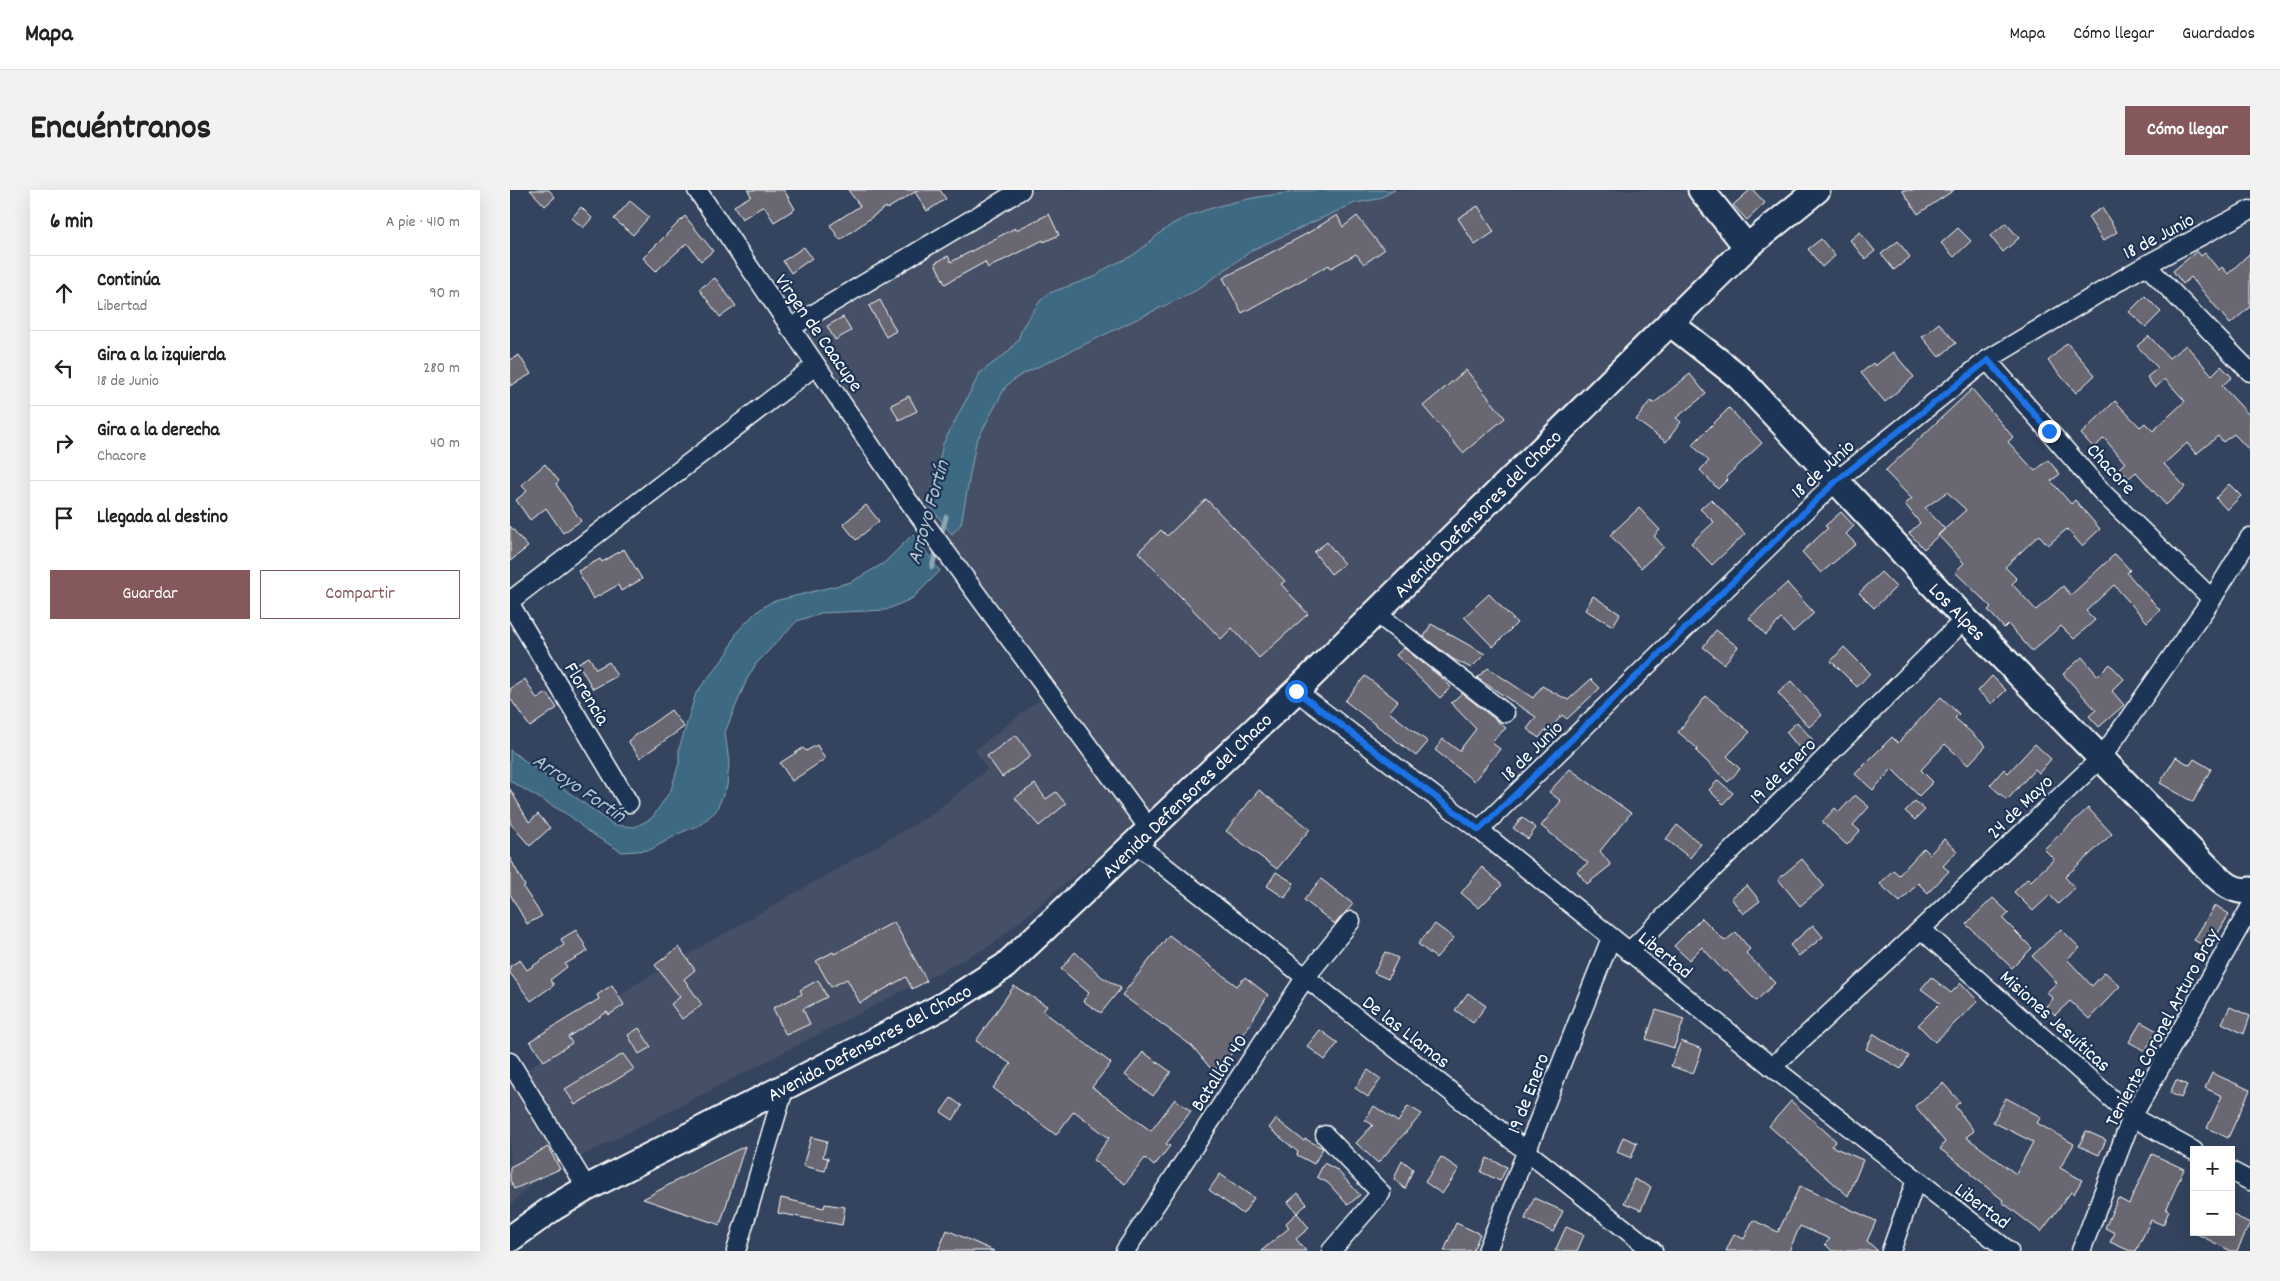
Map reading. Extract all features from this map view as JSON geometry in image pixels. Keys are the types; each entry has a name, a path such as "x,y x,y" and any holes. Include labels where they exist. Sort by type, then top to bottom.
{"main road":[{"path":"1701,190 1747,247"},
{"name":"Avenida Defensores del Chaco","path":"510,1239 552,1208 587,1188 941,1007 1005,966 1296,691 1747,247 1818,190"},
{"name":"Los Alpes","path":"1670,323 1739,377 1965,619 2227,886 2242,892 2250,890"}],"street":[{"name":"Virgen de Caacupe","path":"697,190 815,366 856,422 957,570"},
{"path":"790,328 1021,190"},
{"name":"18 de Junio","path":"1479,830 1836,481 1988,360 2146,265 2250,210"},
{"path":"2146,265 2250,372"},
{"name":"Chacore","path":"1988,360 2102,492 2212,598"},
{"path":"510,603 815,366"},
{"name":"24 de Mayo","path":"1772,1067 2102,757 2212,598 2250,537"},
{"name":"De las Llamas","path":"957,570 1143,836 1305,978 1653,1251"},
{"name":"Florencia","path":"510,603 629,803"},
{"path":"1376,613 1505,714"},
{"name":"19 de Enero","path":"1629,952 1965,619"},
{"name":"Libertad","path":"1296,691 1479,830 1772,1067 2009,1251"},
{"name":"Teniente Coronel Arturo Bray","path":"2081,1251 2132,1117 2250,908"},
{"name":"Batallón 40","path":"1126,1251 1305,978 1352,921"},
{"name":"Misiones Jesuíticas","path":"1921,929 2132,1117 2190,1149"},
{"name":"19 de Enero","path":"1487,1251 1611,938"},
{"path":"510,1062 587,1188"},
{"path":"736,1251 785,1086"},
{"path":"1325,1136 1381,1193 1331,1251"},
{"path":"2235,1173 2250,1181"},
{"path":"1891,1251 1916,1180"}],"shaded area":[{"path":"1031,190 1708,190 1751,248 1150,829 791,328"},
{"path":"1316,190 1395,190 1378,199 1355,203 1254,249 1195,291 1019,376 1006,386 976,442 961,524 952,534 929,505 943,444 980,373 1008,352 1018,340 1023,326 1041,300 1049,293 1097,276 1105,269 1136,253 1172,224 1194,214 1228,203"},
{"path":"913,534 940,571 913,598 886,610 821,613 797,621 756,664 747,679 725,732 729,763 727,786 716,811 700,825 680,833 650,850 622,852 587,831 570,816 510,781 510,750 614,825 635,827 652,818 671,790 679,763 679,749 696,693 727,654 737,632 755,613 771,602 851,582 884,563"},
{"path":"1045,695 1135,826 990,946 534,1181 510,1206 510,1084 631,987 929,816 987,770 975,750"}],"building":[{"path":"530,190 549,190 555,197 545,206"},
{"path":"748,190 784,190 795,209 774,222 764,206 742,219 734,206 751,196"},
{"path":"848,190 940,190 946,199 927,211 915,192 887,209 886,207 840,240 830,225 860,206"},
{"path":"1750,190 1753,190 1765,203 1747,220 1733,205"},
{"path":"1902,190 1954,190 1918,214"},
{"path":"630,201 649,217 633,235 614,219"},
{"path":"1478,206 1494,232 1475,245 1458,218"},
{"path":"581,207 592,218 583,228 572,218"},
{"path":"2102,208 2117,232 2103,241 2088,217"},
{"path":"1049,214 1059,235 1044,242 1043,240 988,268 985,262 945,284 935,263 948,256 951,262 1015,228 1016,230"},
{"path":"1337,215 1343,227 1357,216 1384,250 1364,264 1356,254 1331,268 1329,265 1242,313 1223,278 1308,233"},
{"path":"685,216 713,251 701,261 687,243 656,271 643,258"},
{"path":"2006,223 2019,238 2003,252 1990,236"},
{"path":"1958,228 1971,241 1954,257 1941,243"},
{"path":"1860,232 1875,251 1865,259 1850,240"},
{"path":"1821,239 1835,256 1822,267 1808,249"},
{"path":"1898,241 1910,257 1894,270 1881,254"},
{"path":"804,247 812,258 791,273 783,261"},
{"path":"2197,251 2201,256 2205,253 2219,270 2222,267 2228,274 2250,253 2250,307 2230,324 2191,277 2183,284 2173,271"},
{"path":"715,278 736,306 720,317 699,289"},
{"path":"2145,296 2161,312 2146,327 2129,312"},
{"path":"880,300 896,331 886,337 869,306"},
{"path":"843,317 851,331 835,340 827,326"},
{"path":"1939,323 1956,343 1939,357 1922,337"},
{"path":"2149,336 2169,358 2186,345 2212,375 2221,366 2232,377 2222,386 2250,416 2250,451 2234,434 2223,442 2218,436 2196,454 2187,443 2164,464 2185,487 2166,505 2136,472 2129,478 2119,468 2125,463 2104,438 2094,448 2081,434 2115,401 2140,427 2145,423 2153,431 2185,401 2165,379 2155,388 2147,377 2158,368 2137,346"},
{"path":"2067,343 2095,375 2076,393 2048,361"},
{"path":"1893,352 1914,377 1885,402 1861,373 1873,363 1875,366"},
{"path":"519,355 531,374 510,386 510,360"},
{"path":"1466,370 1505,418 1463,453 1423,406"},
{"path":"1690,374 1706,394 1676,418 1681,422 1666,442 1636,420 1650,401 1654,403"},
{"path":"1972,389 2013,437 2008,442 2035,471 2048,460 2060,474 2051,481 2071,504 2075,500 2100,529 2082,546 2067,529 2048,545 2039,535 2005,567 2017,579 2012,584 2036,610 2063,586 2071,595 2115,554 2130,570 2127,573 2160,610 2147,622 2114,585 2086,611 2095,620 2074,639 2061,626 2032,651 2008,624 2004,628 1988,610 1991,607 1955,572 1964,563 1938,535 1924,549 1909,533 1920,523 1905,504 1912,499 1885,471","holes":["1947,492 1966,510 1945,529 1925,508"]},
{"path":"909,396 917,411 899,420 891,405"},
{"path":"1729,408 1762,443 1726,477 1728,479 1718,489 1700,470 1709,461 1692,445"},
{"path":"545,464 559,481 556,484 581,521 563,533 546,508 530,520 516,500 527,491 521,485"},
{"path":"2229,484 2241,496 2227,510 2216,498"},
{"path":"1206,499 1285,581 1281,584 1308,614 1259,658 1232,628 1221,639 1138,552 1161,530 1167,536"},
{"path":"1711,499 1745,534 1712,565 1691,543 1714,522 1700,509"},
{"path":"866,505 879,521 856,540 843,524"},
{"path":"1639,508 1660,530 1654,536 1664,547 1641,568 1610,535"},
{"path":"1841,512 1854,526 1846,534 1856,544 1821,573 1802,552 1828,528 1825,526"},
{"path":"510,526 528,547 510,561"},
{"path":"1327,542 1344,564 1331,574 1314,552"},
{"path":"624,549 642,579 621,591 618,585 593,599 578,571 600,559 602,562"},
{"path":"1881,572 1896,587 1874,608 1859,593"},
{"path":"1787,583 1814,613 1793,632 1781,619 1766,635 1749,618"},
{"path":"1489,594 1517,623 1493,647 1464,617"},
{"path":"1593,596 1620,614 1613,626 1585,610"},
{"path":"1431,624 1485,654 1471,668 1453,659 1424,637"},
{"path":"1716,630 1738,647 1724,664 1703,647"},
{"path":"1844,647 1870,673 1857,687 1831,661"},
{"path":"1404,648 1451,687 1440,698 1396,655"},
{"path":"589,657 596,669 609,662 617,676 593,689 578,663"},
{"path":"2082,657 2098,676 2110,664 2124,679 2112,691 2124,705 2099,727 2089,716 2096,710 2063,674"},
{"path":"1488,668 1533,698 1542,686 1568,700 1591,679 1600,688 1567,719 1562,715 1548,732 1545,730 1539,738 1527,729 1536,717 1477,678"},
{"path":"1365,676 1398,701 1389,712 1428,742 1416,756 1345,701"},
{"path":"1992,676 2006,690 1992,704 1978,691"},
{"path":"525,679 537,699 547,693 557,708 530,727 510,698 510,689"},
{"path":"1791,681 1822,715 1809,727 1778,693"},
{"path":"1462,693 1506,728 1491,742 1500,749 1474,781 1435,750 1443,739 1459,751 1476,729 1451,703"},
{"path":"1706,696 1750,732 1727,756 1740,769 1728,782 1696,751 1698,749 1678,732"},
{"path":"1941,697 1959,714 1955,718 1986,746 1968,765 1945,744 1921,770 1933,782 1919,796 1892,769 1873,790 1855,774 1892,737 1898,743"},
{"path":"671,710 684,727 640,758 628,741"},
{"path":"1797,722 1813,740 1801,750 1786,732"},
{"path":"1016,735 1031,756 1002,777 987,756"},
{"path":"2035,744 2051,759 2039,773 2035,769 2007,800 1990,785 2004,769 2008,773"},
{"path":"817,745 825,759 792,781 780,763 803,748 806,751"},
{"path":"2176,757 2190,765 2194,759 2211,769 2193,802 2160,783"},
{"path":"1570,769 1631,813 1600,851 1611,865 1587,884 1577,871 1588,863 1541,826 1561,801 1549,792"},
{"path":"1718,780 1733,793 1723,804 1709,790"},
{"path":"1035,784 1046,799 1056,792 1066,804 1039,826 1015,798"},
{"path":"510,789 529,822 538,814 550,828 530,846 510,823"},
{"path":"1259,790 1310,829 1277,869 1226,831"},
{"path":"1855,795 1869,807 1853,825 1860,831 1847,845 1822,822 1835,808 1839,812"},
{"path":"1915,801 1925,810 1915,820 1905,811"},
{"path":"2088,808 2112,834 2065,877 2075,888 2058,904 2050,895 2033,911 2014,892 2028,878 2031,881 2054,859 2044,849"},
{"path":"1522,817 1536,828 1528,839 1513,828"},
{"path":"1677,825 1701,844 1690,858 1666,839"},
{"path":"1944,839 1957,851 1943,866 1949,871 1928,893 1918,883 1900,902 1880,884 1893,870 1899,875 1924,848 1930,854"},
{"path":"510,858 525,886 523,887 542,916 527,924 510,894"},
{"path":"1802,859 1824,886 1800,906 1778,879"},
{"path":"1482,867 1502,885 1479,908 1461,893"},
{"path":"1276,872 1294,883 1285,898 1267,886"},
{"path":"1321,879 1353,904 1335,924 1304,900"},
{"path":"1747,885 1760,901 1743,914 1731,898"},
{"path":"1993,898 2009,913 2003,919 2032,948 2012,968 1966,924"},
{"path":"2215,905 2229,914 2209,949 2194,940"},
{"path":"1702,918 1725,941 1736,932 1750,949 1746,953 1775,983 1756,1001 1726,970 1724,972 1702,947 1689,960 1674,946"},
{"path":"894,922 927,981 912,989 906,977 860,1003 847,979 831,987 816,961 833,952 834,954"},
{"path":"1435,924 1454,938 1436,958 1418,944"},
{"path":"1813,925 1823,937 1799,956 1790,945"},
{"path":"2061,929 2080,948 2067,959 2092,986 2105,972 2120,986 2089,1019 2070,1001 2055,1015 2046,1006 2053,999 2047,992 2057,983 2032,956"},
{"path":"576,930 588,951 565,964 567,967 550,980 554,985 531,1001 510,973 510,966 520,960 527,970 564,945 561,939"},
{"path":"1169,935 1237,986 1245,977 1268,995 1223,1067 1212,1070 1192,1046 1122,995"},
{"path":"679,947 695,970 684,979 702,1005 682,1019 671,1004 680,997 655,965"},
{"path":"1075,952 1102,977 1121,988 1101,1013 1083,1001 1089,993 1061,969"},
{"path":"1385,952 1398,958 1388,979 1374,973"},
{"path":"1931,977 1951,993 1961,983 1978,1001 1935,1042 1918,1025 1940,1003 1921,989"},
{"path":"818,980 827,997 803,1009 810,1024 786,1035 773,1008 802,994 800,990"},
{"path":"612,985 624,1005 609,1015 607,1012 568,1037 572,1043 544,1061 530,1041 599,999 597,995"},
{"path":"1014,986 1047,1006 1043,1011 1111,1063 1092,1087 1151,1131 1175,1099 1191,1111 1166,1144 1170,1146 1154,1166 1145,1158 1125,1184 1093,1160 1109,1138 1074,1111 1056,1135 993,1088 1011,1064 976,1041"},
{"path":"1468,993 1486,1006 1473,1023 1455,1010"},
{"path":"2230,1007 2250,1016 2244,1034 2222,1023"},
{"path":"1656,1010 1684,1019 1674,1048 1646,1039"},
{"path":"2141,1022 2157,1031 2145,1051 2129,1042"},
{"path":"639,1028 651,1047 639,1054 628,1035"},
{"path":"1320,1030 1338,1043 1325,1060 1307,1046"},
{"path":"1874,1034 1909,1056 1901,1069 1866,1049"},
{"path":"1681,1041 1702,1049 1693,1074 1671,1066"},
{"path":"1143,1052 1171,1072 1153,1096 1125,1075"},
{"path":"623,1054 634,1069 575,1105 565,1089"},
{"path":"1368,1070 1381,1079 1368,1097 1355,1088"},
{"path":"2212,1073 2250,1090 2228,1138 2207,1128 2222,1096 2205,1088"},
{"path":"2176,1080 2187,1085 2181,1098 2170,1093"},
{"path":"1943,1083 1960,1102 1955,1106 1974,1131 1966,1137 2016,1174 2033,1142 1993,1122 2006,1098 2041,1117 2037,1123 2074,1144 2060,1168 2082,1180 2074,1194 2071,1192 2041,1232 2002,1202 2003,1200 1970,1174 1971,1172 1940,1149 1945,1142 1915,1106"},
{"path":"951,1098 962,1106 953,1120 941,1112"},
{"path":"1791,1101 1836,1141 1831,1146 1863,1160 1848,1196 1769,1126"},
{"path":"1374,1106 1398,1122 1408,1106 1422,1114 1378,1163 1356,1143 1373,1125 1365,1120"},
{"path":"1276,1119 1304,1141 1305,1139 1323,1148 1314,1164 1297,1155 1298,1152 1269,1128"},
{"path":"2086,1131 2106,1140 2099,1155 2079,1146"},
{"path":"811,1137 827,1141 823,1157 828,1158 825,1171 803,1166"},
{"path":"1623,1137 1637,1143 1631,1158 1617,1152"},
{"path":"745,1146 720,1225 643,1199 696,1170"},
{"path":"548,1147 560,1169 514,1189 510,1180 510,1167"},
{"path":"2152,1154 2184,1169 2166,1210 2169,1211 2163,1225 2151,1220 2136,1251 2130,1251 2110,1242 2115,1233 2105,1228 2118,1198 2129,1204"},
{"path":"1441,1157 1459,1169 1442,1194 1425,1182"},
{"path":"1487,1158 1507,1167 1500,1181 1481,1172"},
{"path":"1402,1160 1413,1169 1405,1189 1394,1179"},
{"path":"1324,1163 1337,1170 1360,1195 1348,1205 1328,1183 1317,1177"},
{"path":"1220,1174 1254,1198 1243,1214 1209,1190"},
{"path":"1634,1179 1651,1187 1641,1210 1624,1203"},
{"path":"1800,1186 1876,1221 1867,1241 1878,1251 1832,1251 1825,1244 1830,1239 1800,1226 1789,1251 1726,1251 1734,1234 1744,1239 1753,1220 1778,1232"},
{"path":"1298,1193 1307,1204 1297,1213 1288,1202"},
{"path":"781,1198 824,1208 825,1204 845,1207 842,1225 778,1213"},
{"path":"1534,1198 1563,1211 1553,1232 1525,1219"},
{"path":"1297,1213 1309,1228 1296,1239 1306,1251 1261,1251 1289,1228 1286,1223"},
{"path":"2235,1216 2250,1223 2237,1251 2231,1251 2201,1236 2235,1236"},
{"path":"1456,1223 1480,1234 1473,1251 1444,1251"},
{"path":"1566,1227 1584,1235 1577,1251 1555,1251"},
{"path":"947,1230 994,1251 938,1251"}],"waterway":[{"name":"Arroyo Fortín","path":"940,538 946,517"},
{"name":"Arroyo Fortín","path":"932,567 937,549"}],"route":[{"path":"1296,691 1479,830 1836,481 1988,360 2049,431"}]}
